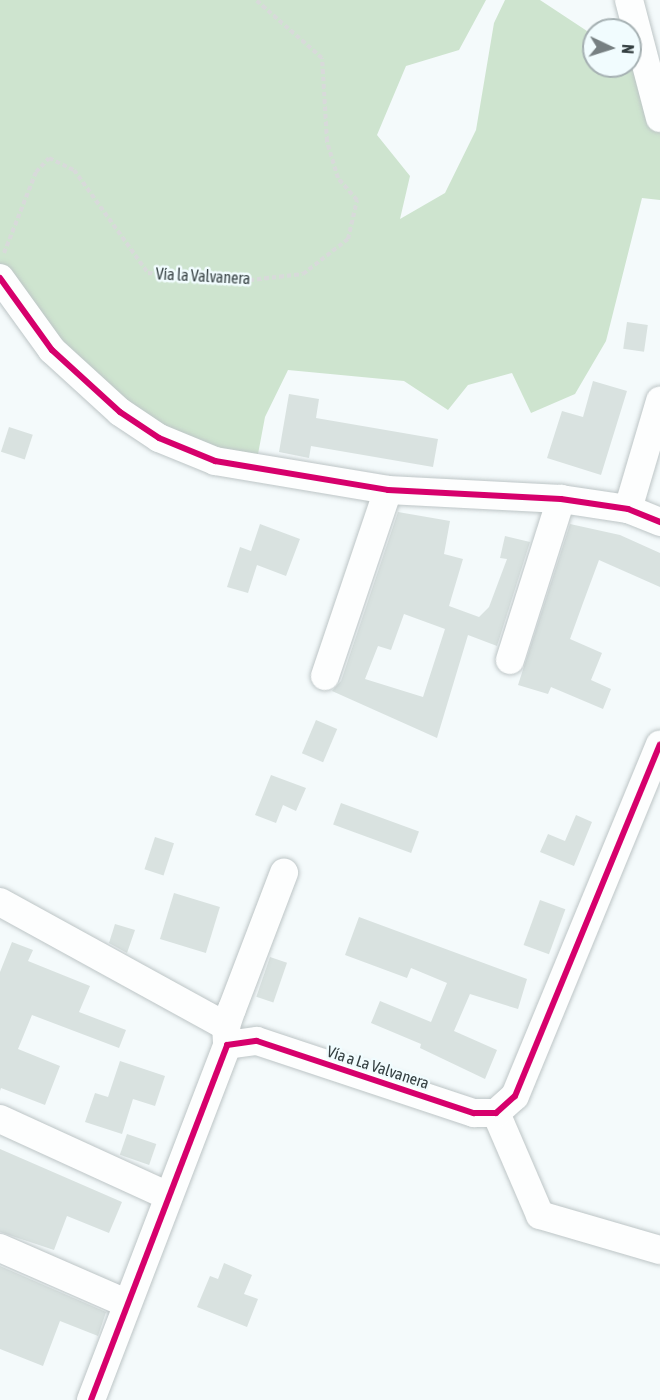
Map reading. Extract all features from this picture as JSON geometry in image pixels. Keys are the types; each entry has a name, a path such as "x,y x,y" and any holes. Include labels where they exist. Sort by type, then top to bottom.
{"street":[{"path":"629,0 660,118"},
{"path":"0,278 52,350 120,412 159,438 215,461 388,490 561,499 628,509 660,522"},
{"path":"628,509 660,401"},
{"path":"325,676 388,490"},
{"path":"510,660 561,499"},
{"path":"660,745 515,1096 496,1113 540,1215 660,1250"},
{"path":"91,1400 168,1196 284,873"},
{"path":"0,902 226,1035"},
{"name":"Vía a La Valvanera","path":"226,1035 257,1041 474,1113 496,1113"},
{"path":"0,1119 168,1196"},
{"path":"0,1248 126,1303"}],"green space":[{"path":"0,0 486,0 459,50 406,66 377,135 410,176 400,219 445,193 476,130 494,23 505,0 540,0 582,28 582,78 642,78 642,66 660,118 660,200 642,198 606,341 575,394 531,413 512,373 468,385 448,410 404,381 288,370 265,417 255,470 159,438 0,278"}],"building":[{"path":"627,322 648,325 644,352 623,349"},
{"path":"593,381 627,391 601,475 547,458 562,411 583,417"},
{"path":"289,394 319,399 316,418 438,439 433,467 311,446 309,458 279,452"},
{"path":"9,427 33,435 25,459 1,452"},
{"path":"398,512 450,521 444,554 463,559 449,606 479,617 489,607 507,559 500,558 505,536 530,542 497,646 468,635 437,738 332,691 341,681","holes":["404,614 445,629 423,697 365,679 378,646 391,650"]},
{"path":"260,524 300,539 286,576 257,565 248,593 227,587 240,547 251,551"},
{"path":"570,524 620,535 660,553 660,587 599,560 583,603 570,639 602,653 591,680 611,689 603,709 551,687 548,694 518,685"},
{"path":"316,720 337,729 323,762 302,753"},
{"path":"271,775 306,788 296,811 283,805 276,823 255,815"},
{"path":"341,803 419,831 411,853 333,825"},
{"path":"576,815 592,822 574,866 540,852 548,834 565,841"},
{"path":"155,837 174,843 164,876 144,869"},
{"path":"174,893 220,907 206,953 160,939"},
{"path":"540,900 565,909 549,954 524,945"},
{"path":"359,917 527,979 518,1009 470,994 454,1031 497,1050 485,1079 420,1048 421,1044 371,1023 380,1001 431,1022 447,983 411,968 407,978 345,955"},
{"path":"115,924 135,930 127,953 109,943"},
{"path":"12,942 33,950 28,961 90,986 79,1012 126,1030 119,1048 32,1015 18,1049 60,1066 45,1105 1,1088 0,1091 0,972"},
{"path":"270,957 287,963 273,1003 256,997"},
{"path":"120,1061 165,1076 155,1106 133,1099 122,1134 85,1122 95,1093 108,1097"},
{"path":"127,1134 156,1144 149,1165 120,1155"},
{"path":"0,1149 122,1202 109,1233 67,1216 54,1250 0,1232"},
{"path":"224,1263 252,1275 244,1294 258,1299 247,1327 197,1307 210,1276 218,1279"},
{"path":"0,1266 106,1312 98,1336 60,1321 43,1366 0,1349"}],"cycle path":[{"path":"0,278 52,350 120,412 159,438 215,461 388,490 561,499 628,509 660,522"},
{"path":"91,1400 227,1045 257,1041 474,1113 496,1113 515,1096 660,745"}]}
